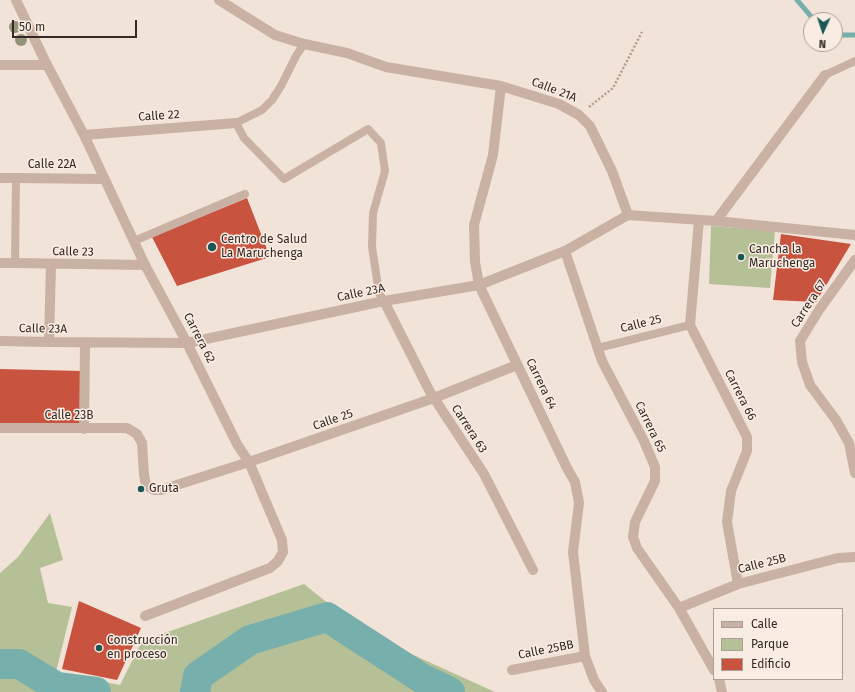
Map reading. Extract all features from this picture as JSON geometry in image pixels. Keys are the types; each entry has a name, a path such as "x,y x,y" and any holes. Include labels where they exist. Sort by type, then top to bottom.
{"street":[{"name":"Carrera 62","path":"16,0 47,65 84,134 145,265 187,343 237,444 249,462 282,540 283,552 278,561 270,568 145,616"},
{"name":"Calle 21A","path":"219,0 275,35 304,44 347,53 386,67 501,86 559,104 579,114 590,126 612,171 628,215"},
{"path":"0,65 47,65"},
{"path":"716,221 825,74"},
{"name":"Carrera 64","path":"501,86 493,155 474,225 475,262 479,285 575,482 579,503 573,552 585,656 594,680 602,692"},
{"name":"Calle 22","path":"84,134 236,123"},
{"name":"Calle 22A","path":"0,178 104,178"},
{"path":"628,215 716,221 855,234"},
{"name":"Calle 23A","path":"0,341 187,343 384,301 479,285 565,251 628,215"},
{"path":"690,325 699,220"},
{"name":"Carrera 65","path":"565,251 602,361 644,441 655,467 655,481 635,522 633,537 636,548 679,608 713,668"},
{"name":"Carrera 67","path":"855,260 819,310 800,341 802,362 810,385 836,420 849,443 855,473"},
{"name":"Calle 23","path":"0,263 145,265"},
{"path":"49,342 51,264"},
{"name":"Carrera 63","path":"384,301 434,398 484,474 533,570"},
{"name":"Carrera 66","path":"690,325 747,437 747,451 731,491 727,522 738,584"},
{"path":"84,429 85,343"},
{"name":"Calle 25","path":"154,490 160,490 249,462 434,398 517,365"},
{"name":"Calle 23B","path":"0,428 128,428 137,434 142,443 146,485 154,490"},
{"name":"Calle 25B","path":"679,608 738,584 838,558 855,557"},
{"name":"Calle 25BB","path":"512,670 585,656"},
{"path":"718,680 722,692"}],"lane":[{"path":"304,44 272,100 262,110 236,123 244,138 284,179 368,129 381,143 385,171 373,213 372,246 379,293 384,301"},
{"path":"825,74 855,61"},
{"path":"15,263 16,178"},
{"path":"134,241 245,194"},
{"name":"Calle 25","path":"598,348 690,325"}],"path":[{"path":"579,114 613,88 642,32"}],"green space":[{"name":"Cancha la Maruchenga","path":"711,226 775,231 770,288 709,284"},
{"path":"50,513 63,560 40,568 48,603 72,607 56,672 120,685 142,641 304,584 365,633 495,692 0,692 0,573 18,557"}],"building":[{"name":"Centro de Salud La Maruchenga","path":"247,198 270,257 177,286 152,237"},
{"path":"781,234 851,244 816,302 773,300"},
{"path":"0,369 81,371 80,425 0,423"},
{"name":"Construcción en proceso","path":"79,601 141,628 117,680 62,669"}],"waterway":[{"path":"797,0 807,12"},
{"path":"843,35 855,35"},
{"path":"195,692 198,676 250,640 327,617 421,678 450,692"},
{"path":"0,664 19,664 57,687 96,692"}],"place":[{"name":"Centro de Salud La Maruchenga","path":"212,247"},
{"name":"Cancha la Maruchenga","path":"741,257"},
{"name":"Gruta","path":"141,489"},
{"name":"Construcción en proceso","path":"99,648"}]}
